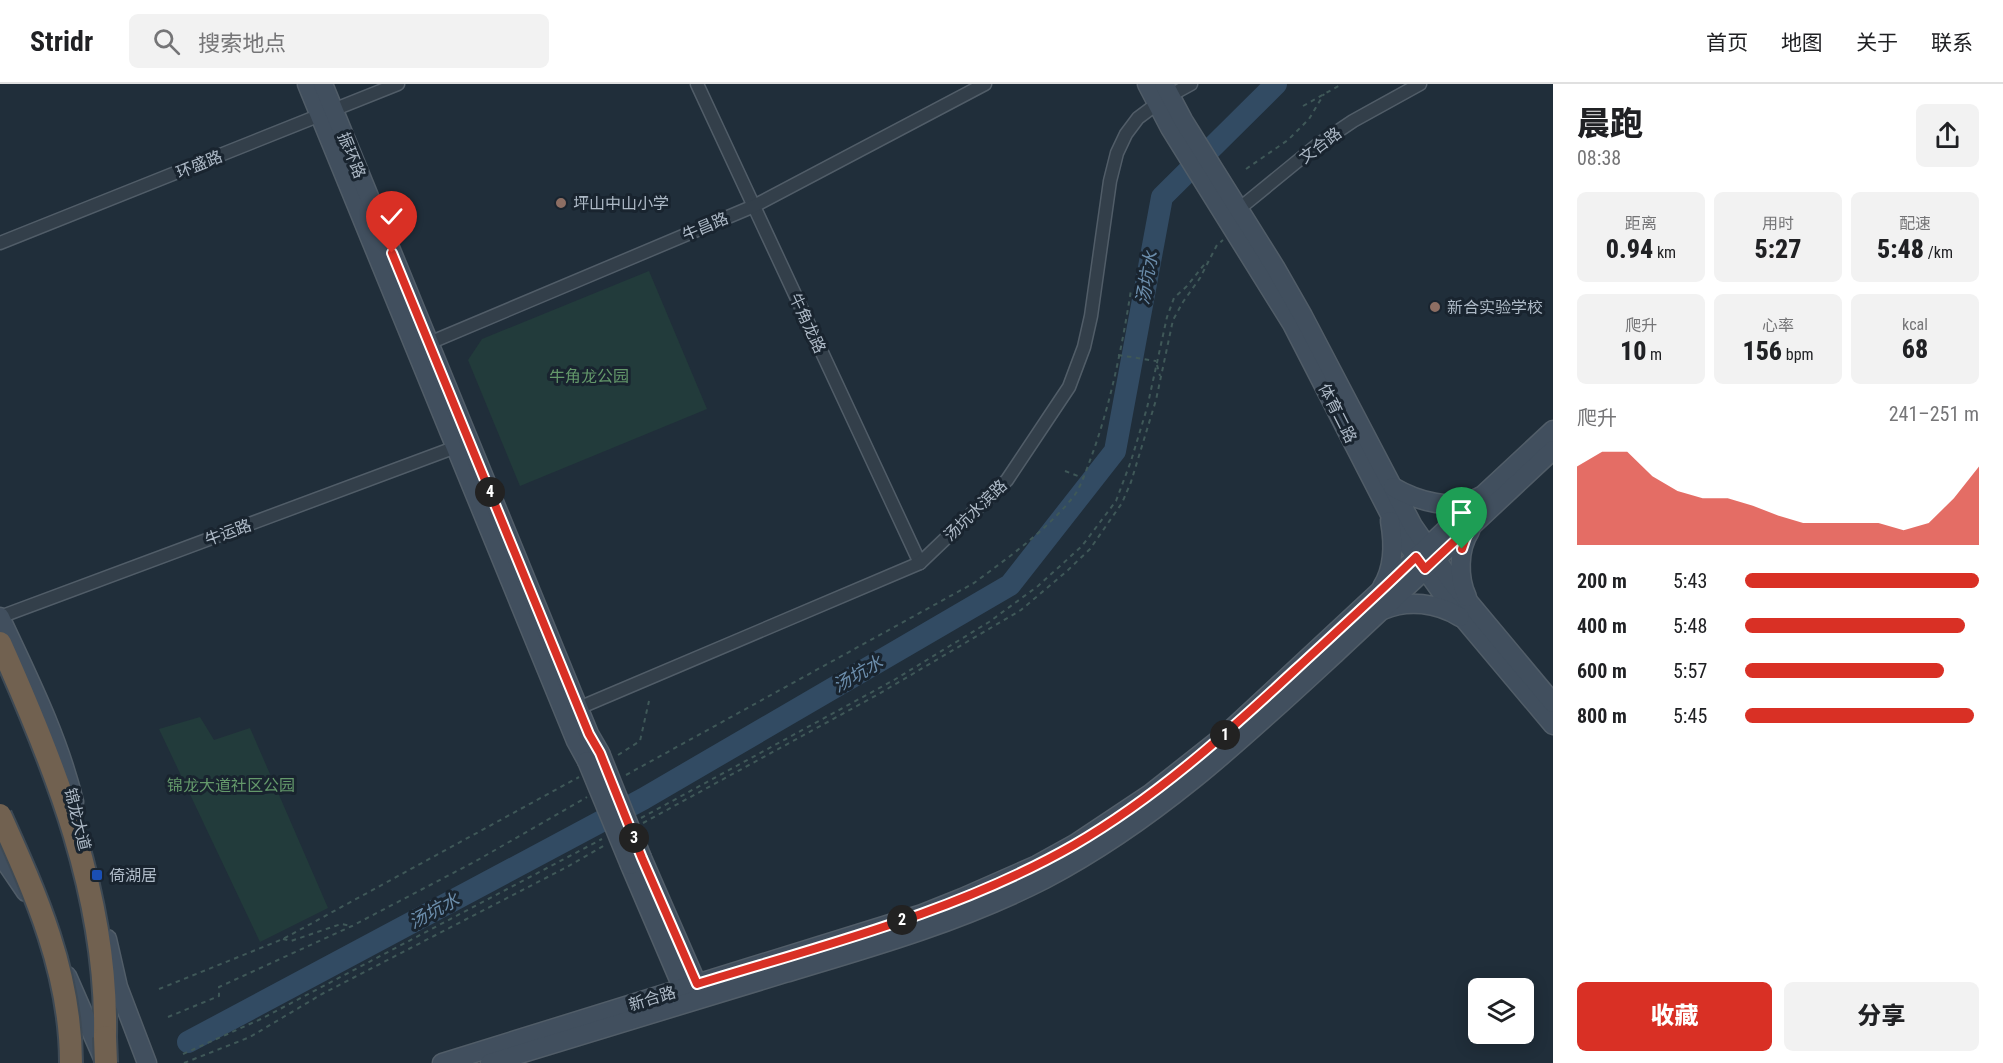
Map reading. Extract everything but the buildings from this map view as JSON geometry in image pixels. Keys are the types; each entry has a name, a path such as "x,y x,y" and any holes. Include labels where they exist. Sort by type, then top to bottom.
{"highway":[{"path":"0,643 52,764 85,871 95,912 101,952 105,1063"},
{"path":"0,815 46,924 59,965 68,1006 71,1063"}],"street":[{"name":"振环路","path":"307,84 327,113 422,345 572,712 576,741 597,761 691,991"},
{"name":"振环路","path":"323,84 327,113"},
{"name":"环盛路","path":"0,243 398,84"},
{"name":"牛角龙路","path":"697,84 920,563"},
{"name":"牛昌路","path":"422,345 754,206 985,84"},
{"name":"体育二路","path":"1147,84 1164,94 1177,124 1208,174 1232,221 1292,324 1400,534 1426,558 1553,725"},
{"name":"汤坑水滨路","path":"572,712 920,563 1007,480 1069,387 1084,347 1091,316 1110,181 1117,153 1126,134 1138,118 1164,94 1191,84"},
{"name":"文合路","path":"1232,221 1316,146 1353,121 1420,84"},
{"name":"体育二路","path":"1232,221 1275,267 1328,360 1413,526 1426,558"},
{"name":"振环路","path":"422,345 456,447 572,712"},
{"name":"新合路","path":"442,1063 691,991 889,942 949,921 1045,879 1159,807 1236,746 1379,612 1487,492 1553,430"},
{"name":"牛运路","path":"0,617 456,447"},
{"name":"新合路","path":"490,1063 691,991 922,914 999,882 1075,844 1150,794 1226,734 1379,592 1475,522 1553,450"},
{"path":"1393,487 1406,495 1435,503 1465,502 1476,499 1487,492"},
{"path":"1379,592 1387,579 1392,551 1390,523 1386,508"},
{"path":"1379,612 1392,606 1422,604 1467,611 1461,564 1466,537 1475,522"},
{"name":"体育二路","path":"1467,611 1553,703"},
{"name":"锦龙大道","path":"0,617 46,716 62,758 118,987 147,1063"},
{"path":"0,854 39,914 105,1063"}],"path":[{"path":"1303,106 1342,84"},
{"path":"1246,169 1288,140 1309,119 1324,94"},
{"path":"638,826 896,684 1021,609 1090,549 1122,503 1131,482 1156,400 1173,320 1232,221"},
{"path":"638,819 894,680 989,622 1038,586 1084,544 1116,501 1138,440 1174,297 1187,286 1210,259"},
{"path":"618,780 974,583 1015,553 1053,518 1074,495 1096,445 1131,290"},
{"path":"1118,355 1156,362"},
{"path":"1156,362 1160,376"},
{"path":"1065,471 1083,478"},
{"path":"1084,544 1090,549"},
{"path":"894,680 896,684"},
{"path":"159,989 284,939 597,761 640,741 649,701"},
{"path":"746,760 749,766"},
{"path":"168,1017 219,996 219,987 352,927 476,861 592,795"},
{"path":"183,1054 261,1019 609,835"},
{"path":"184,1063 250,1038 322,994 565,868 609,842"},
{"path":"284,939 291,941 341,924 352,927"}],"green space":[{"name":"牛角龙公园","path":"649,271 707,409 520,486 468,360 482,339"},
{"name":"锦龙大道社区公园","path":"200,717 214,740 250,728 328,908 260,942 159,729"}],"waterway":[{"name":"汤坑水","path":"188,1042 643,799 1010,585 1115,451 1162,197 1276,84"}],"place":[{"name":"坪山中山小学","path":"561,203"},
{"name":"新合实验学校","path":"1435,307"},
{"name":"倚湖居","path":"97,875"}],"route":[{"path":"392,253 589,734 600,753 642,858 697,984 922,914 999,882 1075,844 1191,764 1416,557 1425,569 1475,522 1462,549"}]}
